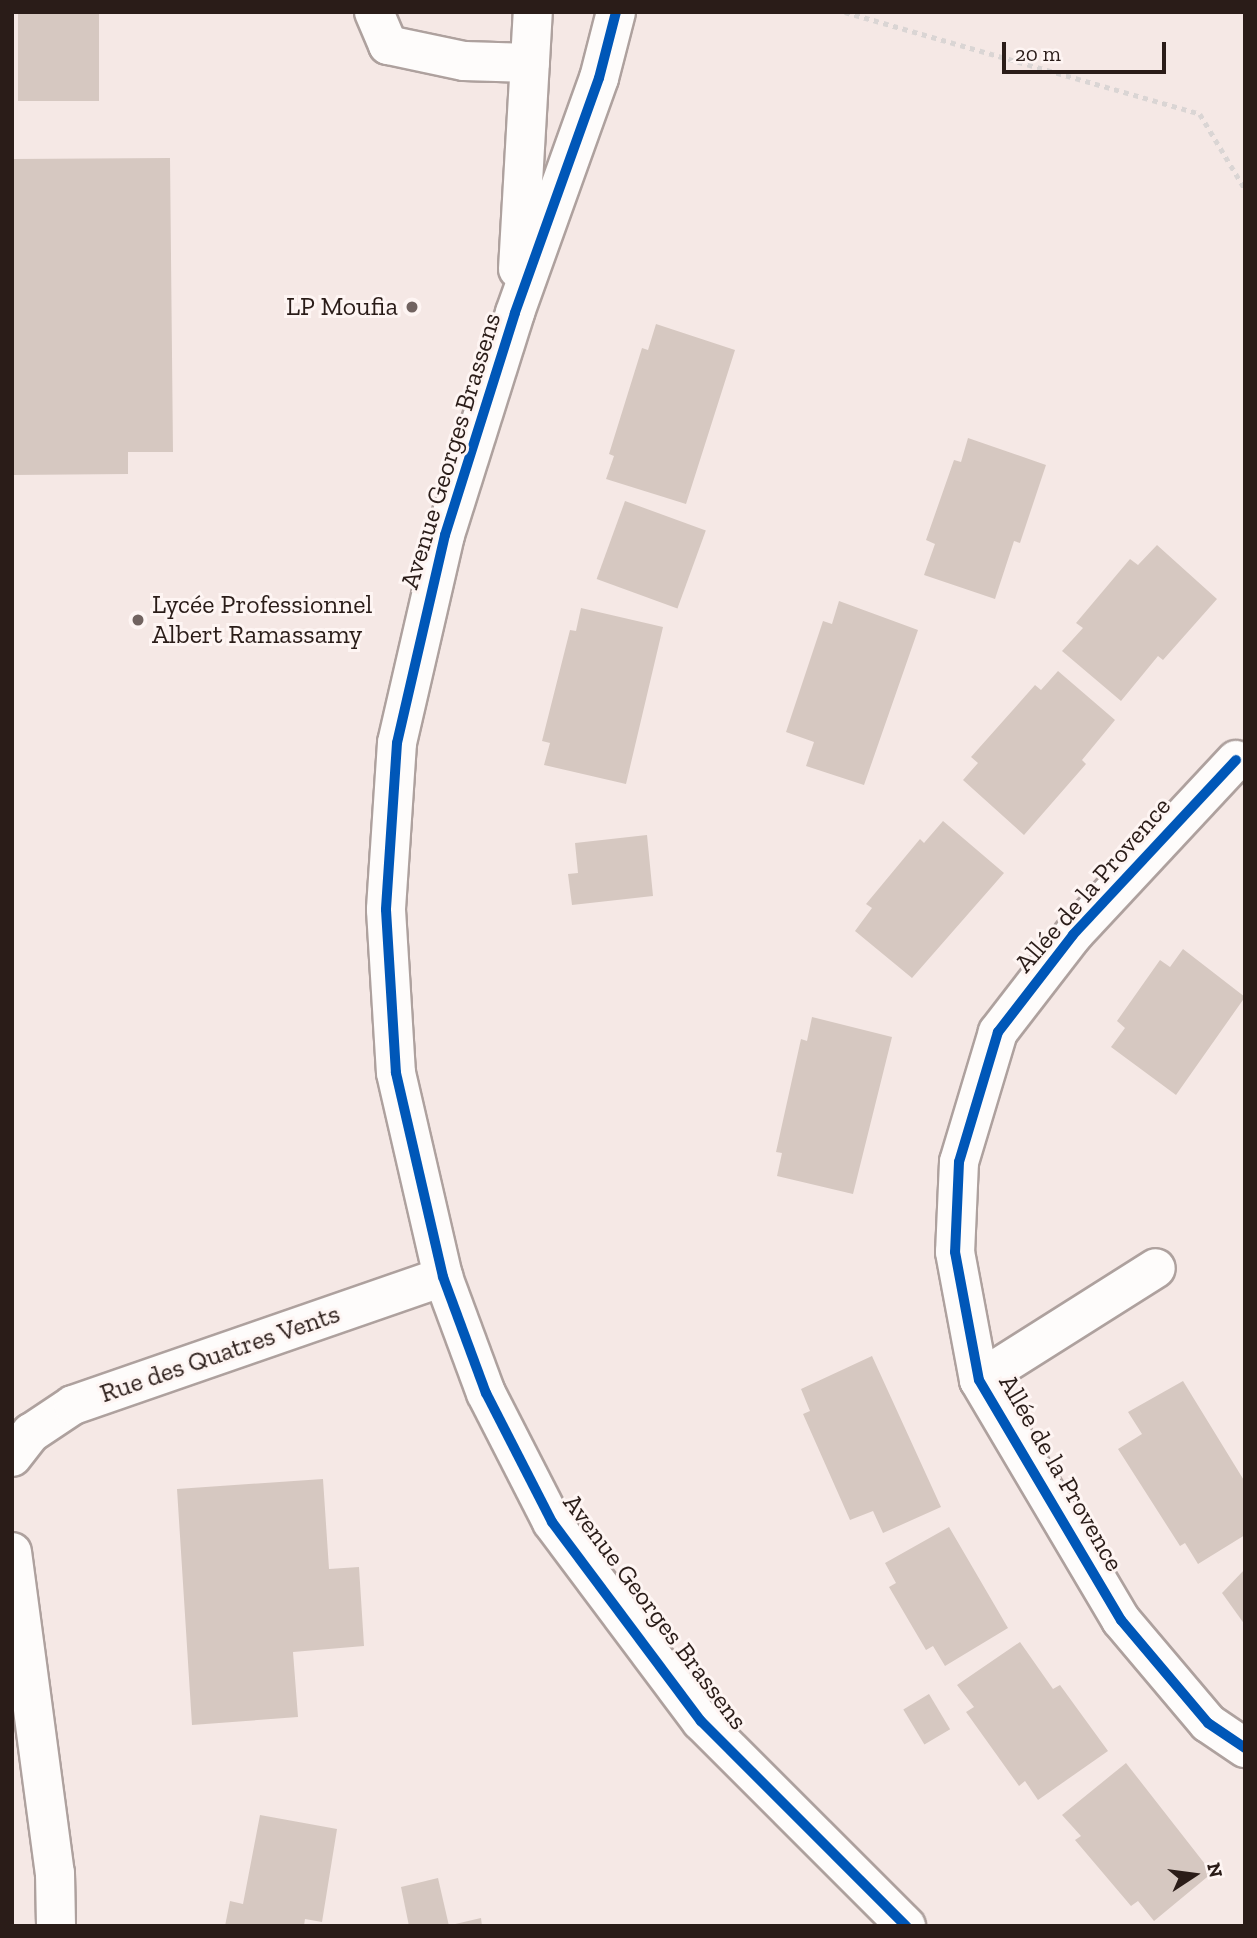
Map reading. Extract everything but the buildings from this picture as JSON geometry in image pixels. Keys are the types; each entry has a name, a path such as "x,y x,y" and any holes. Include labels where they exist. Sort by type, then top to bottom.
{"street":[{"path":"374,12 388,46 464,61 530,63"},
{"name":"Avenue Georges Brassens","path":"515,313 533,12"},
{"name":"Avenue Georges Brassens","path":"616,12 598,78 515,313 445,535 397,743 386,910 396,1073 443,1277 486,1393 552,1522 701,1721 906,1926"},
{"name":"Allée de la Provence","path":"1236,760 1073,935 998,1032 959,1162 955,1252 979,1380 1121,1619 1208,1723 1245,1748"},
{"path":"979,1380 1156,1268"},
{"name":"Rue des Quatres Vents","path":"12,1457 31,1433 73,1405 443,1277"},
{"path":"12,1552 24,1735 55,1873 56,1926"}],"path":[{"path":"845,12 1200,114 1245,189"}],"cycle path":[{"path":"616,12 599,78 515,313 445,535 397,743 386,910 396,1073 443,1277 486,1393 552,1522 701,1721 906,1926"},
{"path":"1236,760 1073,935 998,1032 959,1162 955,1252 979,1380 1121,1620 1208,1723 1245,1748"}],"place":[{"name":"LP Moufia","path":"412,307"},
{"name":"Lycée Professionnel Albert Ramassamy","path":"138,620"}]}
